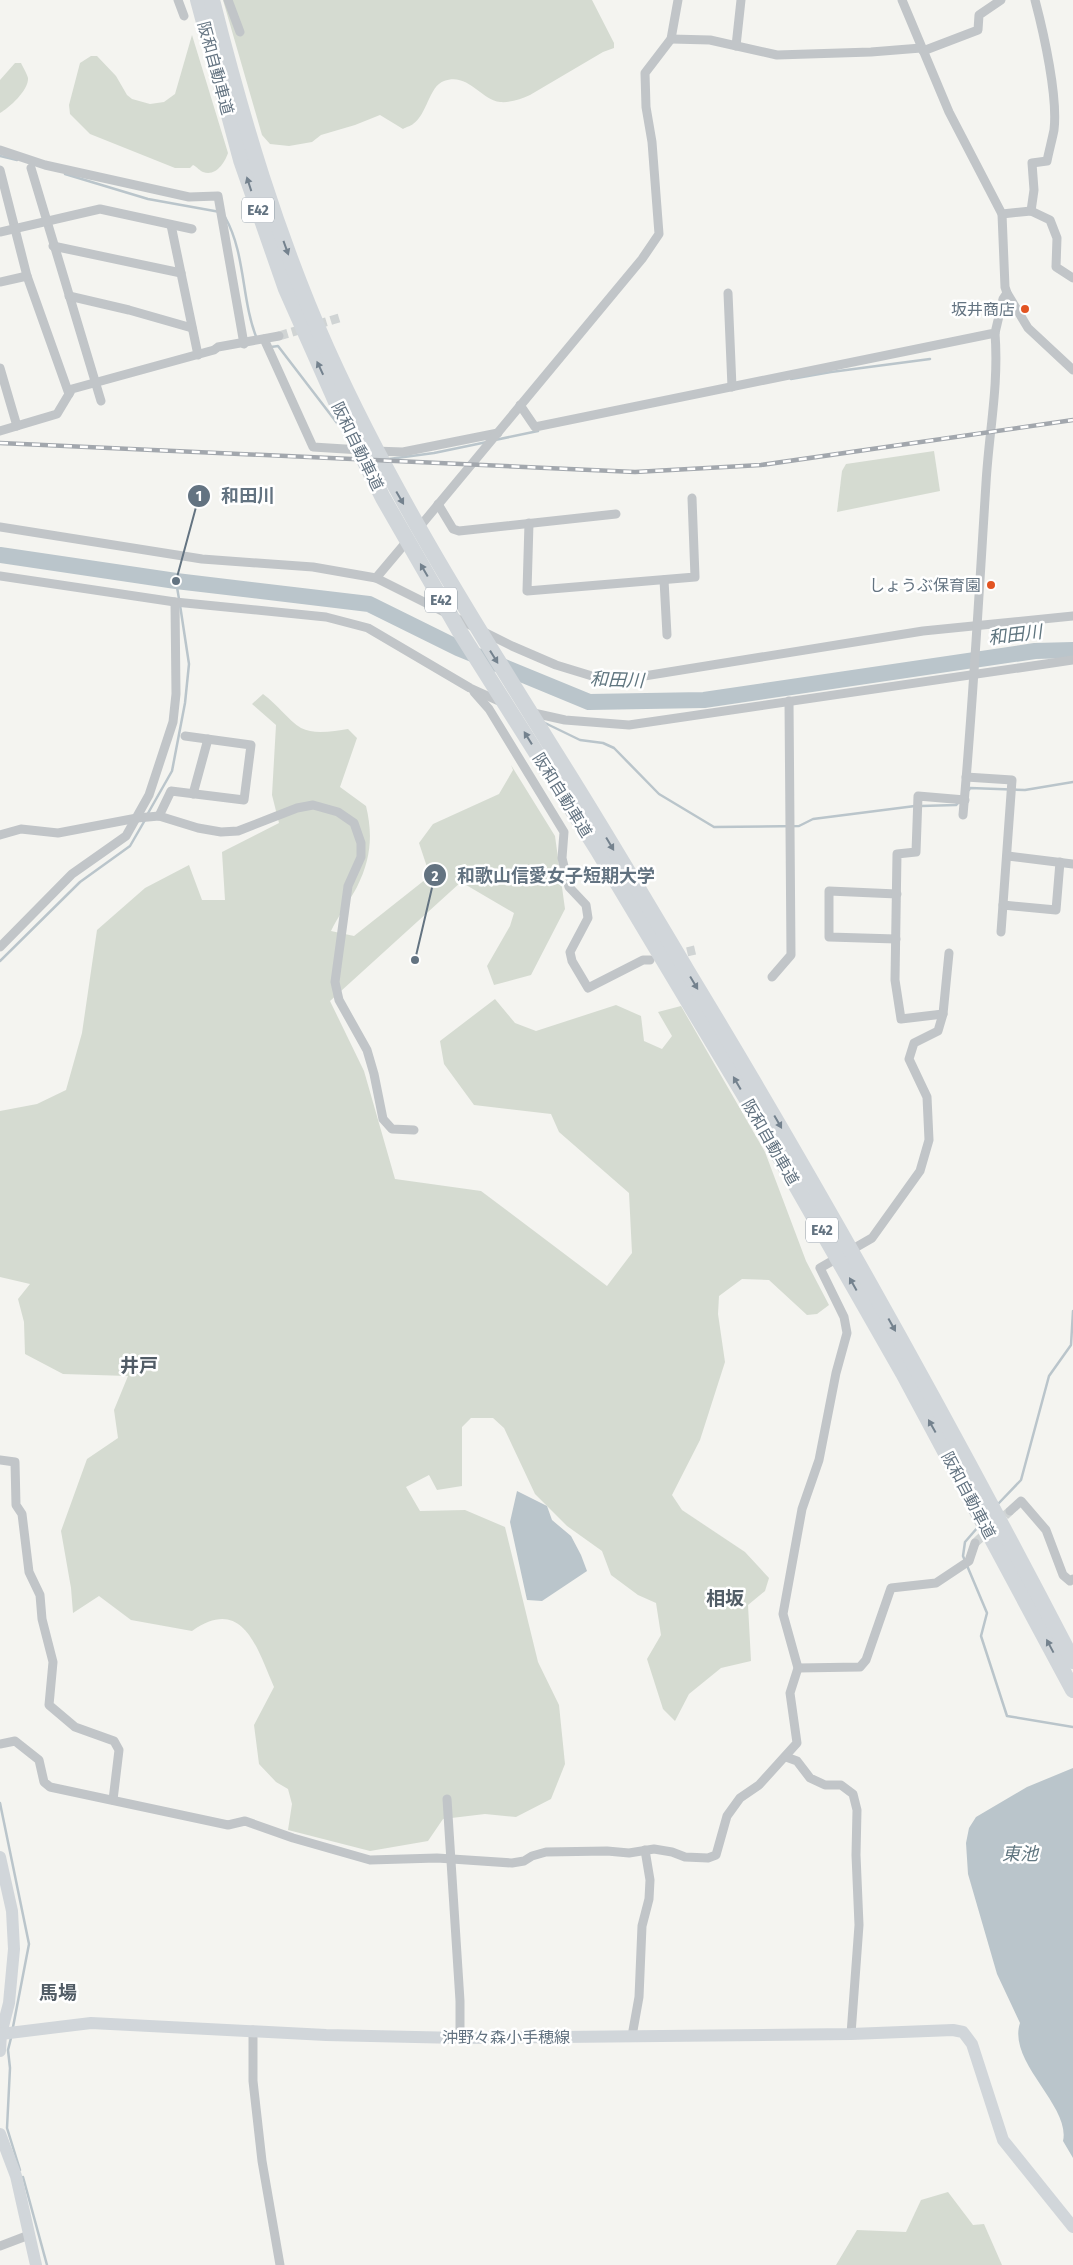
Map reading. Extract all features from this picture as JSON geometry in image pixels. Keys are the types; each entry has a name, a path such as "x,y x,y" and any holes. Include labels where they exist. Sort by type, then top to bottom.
{"highway":[{"name":"阪和自動車道","path":"202,1 227,109 260,217 286,289 348,410 835,1252 970,1495 1073,1690"},
{"name":"阪和自動車道","path":"560,776 762,1094 1002,1525 1073,1661"}],"main road":[{"path":"0,1857 12,1911 14,1949 9,2003 1,2034 0,2051"},
{"name":"沖野々森小手穂線","path":"1,2034 92,2023 326,2035 460,2038 851,2034 953,2030 963,2032 972,2044 1003,2140 1073,2227"},
{"path":"0,2134 16,2176 36,2265"}],"street":[{"path":"178,0 184,16"},
{"path":"228,0 240,32"},
{"path":"376,578 642,259 659,234 655,172 646,107 645,74 671,40 678,0"},
{"path":"736,46 741,0"},
{"path":"902,0 948,112 1002,214 1005,287 1007,293 1028,328 1073,370"},
{"path":"671,40 710,40 776,55 922,49 978,30 978,15 1001,0"},
{"path":"1032,210 1034,190 1032,163 1047,161 1054,129 1052,93 1036,0"},
{"path":"0,150 45,165 189,197 218,196 244,344"},
{"path":"31,168 102,401"},
{"path":"0,170 2,187 27,276 69,394"},
{"path":"0,232 100,210 192,229"},
{"path":"1002,214 1032,210 1050,220 1057,238 1056,267 1073,278"},
{"path":"171,225 198,354"},
{"path":"54,246 181,273"},
{"path":"0,282 27,276"},
{"path":"728,293 732,387"},
{"path":"963,815 988,458 998,365 995,333 1003,299 1007,293"},
{"path":"69,296 129,310 192,328"},
{"path":"520,405 535,427 995,333"},
{"path":"0,431 57,414 72,389 214,350 218,347 244,344 279,336"},
{"path":"264,339 313,447 403,452 498,433"},
{"path":"0,368 17,426"},
{"path":"529,524 527,591 695,578 692,498"},
{"path":"438,504 453,529 459,531 616,514"},
{"path":"0,527 202,559 313,567 376,578 512,646 556,665 592,676 638,677 977,626 1073,616"},
{"path":"0,576 175,602 326,617 368,628 470,688 514,709 565,720 629,725 1073,660"},
{"path":"664,580 667,634"},
{"path":"0,947 72,874 126,836 149,795 173,722 176,694 175,602"},
{"path":"470,688 489,708 564,832 562,858 569,887 586,905 588,918 570,952 572,961 588,988 643,960 650,960"},
{"path":"772,977 791,955 789,701"},
{"path":"159,816 171,791 244,800 251,745 185,736"},
{"path":"193,794 208,739"},
{"path":"966,776 1012,780 1001,932"},
{"path":"943,1014 901,1019 895,980 897,854 916,852 918,796 965,800"},
{"path":"0,835 22,829 58,833 137,818 159,816 198,828 221,832 238,832 297,808 313,805 338,812 354,823 361,843 361,857 348,886 335,982 339,1000 367,1050 383,1119 392,1129 414,1130"},
{"path":"1008,856 1073,864"},
{"path":"1004,905 1056,910 1060,862"},
{"path":"896,939 829,936 829,891 897,894"},
{"path":"0,1744 15,1741 39,1760 44,1782 50,1787 228,1825 245,1821 293,1838 370,1860 452,1859 512,1863 524,1861 532,1856 546,1852 606,1851 629,1853 654,1849 672,1852 685,1857 708,1858 716,1855 728,1816 740,1798 760,1785 797,1743 790,1693 798,1668 783,1614 802,1509 819,1460 846,1333 844,1317 820,1268 872,1238 920,1171 929,1140 927,1097 909,1059 914,1043 938,1031 943,1014 949,953"},
{"path":"0,1460 15,1462 16,1505 22,1514 29,1572 40,1594 42,1619 53,1662 49,1705 75,1727 114,1741 119,1750 113,1800"},
{"path":"1010,1511 1021,1501 1046,1530 1063,1576 1070,1581 1073,1579"},
{"path":"798,1668 860,1666 866,1660 891,1588 936,1583 969,1561 975,1543"},
{"path":"786,1757 797,1761 810,1778 825,1785 842,1785 853,1794 857,1810 856,1855 859,1925 851,2034"},
{"path":"447,1799 452,1859 460,2038"},
{"path":"632,2036 639,1997 642,1926 649,1899 650,1880 645,1850"},
{"path":"253,2030 253,2081 262,2161 280,2265"},
{"path":"0,2246 30,2235"}],"shaded area":[{"path":"223,0 592,0 614,43 614,48 603,52 530,95 515,100 500,102 493,100 467,83 453,79 439,84 431,94 418,120 403,129 380,115 321,135 312,142 289,146 270,144 262,135"},
{"path":"192,35 228,153 216,171 203,172 193,165 190,168 175,168 90,134 70,114 69,105 80,63 91,56 97,56 116,76 127,95 132,99 150,104 164,102 175,94"},
{"path":"15,63 21,63 28,78 27,83 18,98 0,113 0,80"},
{"path":"934,451 940,491 837,512 842,471 846,464"},
{"path":"263,694 301,728 318,732 348,729 357,738 340,787 366,806 370,827 368,857 357,887 331,931 354,936 426,879 429,873 419,843 433,824 499,794 513,770 511,765 555,836 565,909 531,975 494,985 487,966 510,926 514,913 461,882 330,1001 364,1071 395,1179 481,1191 607,1286 632,1253 629,1193 559,1132 551,1114 474,1105 444,1064 440,1041 495,999 515,1023 536,1031 616,1005 641,1016 644,1041 662,1049 672,1036 658,1012 681,1006 765,1152 806,1261 829,1305 817,1314 807,1315 769,1280 742,1279 719,1296 718,1314 725,1362 700,1440 672,1495 682,1510 745,1552 769,1578 765,1591 748,1605 751,1661 721,1668 689,1694 675,1721 663,1709 647,1659 661,1635 656,1603 638,1595 611,1575 602,1551 567,1526 535,1494 504,1428 493,1418 471,1418 462,1427 462,1486 437,1490 429,1475 406,1487 420,1511 465,1510 505,1527 538,1662 559,1705 565,1764 551,1799 516,1817 485,1814 443,1819 428,1841 370,1851 288,1830 292,1804 288,1789 276,1782 259,1764 254,1725 274,1687 254,1643 246,1631 236,1623 224,1619 209,1621 192,1631 131,1620 99,1596 73,1613 71,1588 61,1531 87,1459 118,1438 114,1410 128,1376 63,1374 25,1354 24,1322 18,1299 30,1284 0,1277 0,1111 37,1104 66,1090 82,1033 97,930 145,888 189,865 202,900 225,900 222,852 279,823 272,795 276,725 252,704"},
{"path":"948,2192 973,2225 984,2224 1002,2265 836,2265 857,2230 906,2232 921,2200"}],"water":[{"path":"517,1491 547,1506 552,1520 571,1536 587,1571 542,1601 527,1600 510,1522"},
{"name":"東池","path":"1073,1768 1073,2158 1063,2141 1063,2127 1058,2113 1022,2053 1018,2038 1020,2023 997,1974 968,1874 966,1843 969,1828 976,1817 1027,1787"}],"waterway":[{"path":"0,156 17,160"},
{"path":"65,174 148,199 220,212"},
{"path":"225,217 237,246 248,309 257,339"},
{"path":"271,347 278,346 337,423"},
{"path":"791,379 930,359"},
{"path":"495,440 538,431"},
{"path":"389,459 434,453 487,442"},
{"name":"和田川","path":"0,555 176,581 369,604 458,648 589,702 704,700 1035,651 1073,650"},
{"path":"176,581 179,599"},
{"path":"147,815 172,771 185,703 189,664 180,605"},
{"path":"545,723 580,740 603,743 614,748 659,794 714,827 799,826 813,819 915,806"},
{"path":"969,790 970,788 1025,790 1073,782"},
{"path":"921,806 956,805 959,802"},
{"path":"0,961 80,882 130,846 145,820"},
{"path":"998,1504 1021,1480 1049,1376 1071,1345 1073,1311"},
{"path":"978,1527 965,1542 963,1556 987,1613 981,1636 1007,1716 1073,1727"},
{"path":"0,1803 29,1944 13,2027"},
{"path":"11,2038 8,2050 10,2068 7,2128 20,2170"},
{"path":"23,2177 47,2265"}],"tunnel":[{"path":"279,336 339,318"},
{"path":"674,955 695,950"},
{"path":"975,1543 1010,1511"}],"railway":[{"path":"0,443 635,472 761,465 1073,420"}],"place":[{"name":"坂井商店","path":"1025,309"},
{"name":"和田川","path":"176,581"},
{"name":"しょうぶ保育園","path":"991,585"},
{"name":"和歌山信愛女子短期大学","path":"415,960"}],"district":[{"name":"井戸","path":"139,1365"},
{"name":"相坂","path":"725,1598"},
{"name":"馬場","path":"58,1992"}]}
